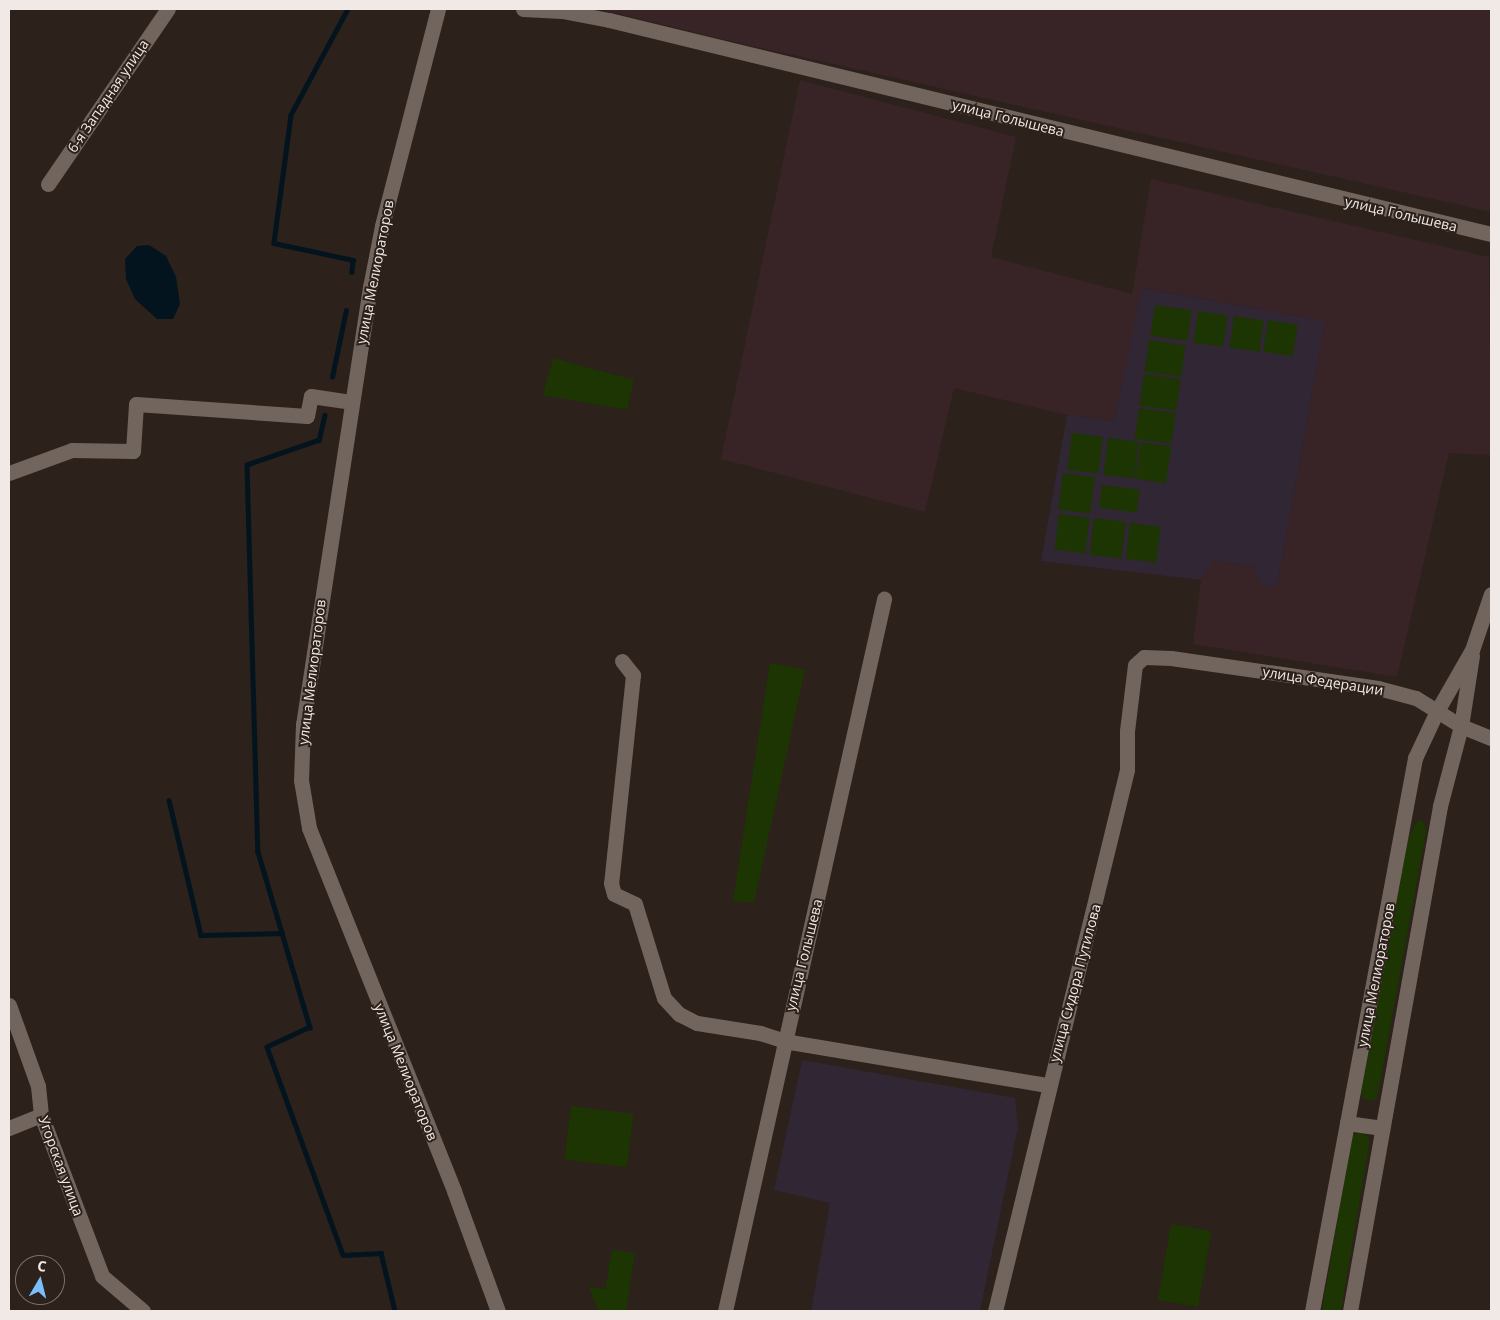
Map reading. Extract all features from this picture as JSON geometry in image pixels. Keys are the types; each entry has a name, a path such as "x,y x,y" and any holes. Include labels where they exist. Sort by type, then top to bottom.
{"street":[{"name":"6-я Западная улица","path":"48,184 168,9"},
{"name":"улица Мелиораторов","path":"438,9 382,226 351,402 303,724 301,780 309,828 454,1191 498,1311"},
{"name":"улица Голышева","path":"523,9 562,11 610,20 1491,234"},
{"path":"9,473 72,450 133,451 136,404 307,416 311,396 351,402"},
{"name":"улица Мелиораторов","path":"1350,1311 1440,806 1461,726 1472,650 1491,594"},
{"name":"улица Голышева","path":"725,1311 784,1041 826,868 866,670 884,599"},
{"name":"улица Мелиораторов","path":"1312,1311 1415,758 1437,711 1472,650"},
{"name":"улица Федерации","path":"1144,656 1378,688 1416,698 1461,726 1491,738"},
{"name":"улица Сидора Путилова","path":"994,1311 1048,1085 1094,916 1127,770 1127,730 1135,665 1144,656"},
{"path":"622,661 634,675 611,883 614,894 635,904 664,998 679,1014 697,1022 760,1033 784,1041 1048,1085"},
{"name":"Угорская улица","path":"9,1005 38,1086 41,1114 102,1276 143,1311"},
{"path":"9,1128 41,1114"},
{"path":"1347,1123 1382,1128"}],"shaded area":[{"path":"599,9 1491,9 1491,212 722,39"},
{"path":"800,80 1016,137 991,257 1132,294 1151,179 1489,257 1491,455 1449,453 1397,677 1193,644 1201,580 1212,561 1253,566 1261,585 1277,587 1325,321 1143,288 1114,421 1067,415 954,388 925,512 721,459"},
{"path":"1142,288 1325,321 1277,587 1261,585 1253,566 1213,561 1201,580 1041,561 1067,415 1114,421"},
{"path":"802,1060 1015,1098 1018,1127 980,1311 811,1311 830,1203 774,1190"}],"green space":[{"path":"1155,305 1192,310 1187,341 1151,336"},
{"path":"1198,311 1228,315 1223,347 1194,343"},
{"path":"1234,316 1264,320 1259,352 1230,348"},
{"path":"1268,320 1298,325 1293,356 1263,352"},
{"path":"1149,340 1186,345 1181,377 1145,372"},
{"path":"553,358 634,380 627,410 543,395"},
{"path":"1144,374 1181,379 1176,411 1140,406"},
{"path":"1139,408 1176,413 1171,444 1135,439"},
{"path":"1072,433 1103,437 1098,474 1067,470"},
{"path":"1108,438 1139,442 1134,479 1103,475"},
{"path":"1141,442 1172,447 1166,483 1135,479"},
{"path":"1063,473 1095,477 1090,514 1058,510"},
{"path":"1102,485 1140,490 1137,512 1099,508"},
{"path":"1059,514 1090,518 1085,554 1055,550"},
{"path":"1094,518 1126,522 1121,559 1089,555"},
{"path":"1130,523 1161,527 1156,563 1126,559"},
{"path":"770,663 805,670 754,903 733,901"},
{"path":"1419,819 1424,822 1426,832 1378,1094 1375,1100 1368,1101 1363,1098 1361,1091 1406,842"},
{"path":"571,1106 634,1114 627,1167 564,1160"},
{"path":"1362,1132 1369,1139 1369,1145 1341,1311 1322,1311 1352,1136"},
{"path":"1171,1224 1211,1231 1198,1307 1158,1300"},
{"path":"612,1250 635,1253 626,1311 598,1311 589,1287 605,1289"}],"water":[{"path":"149,245 166,256 176,277 180,304 173,319 157,319 135,299 126,279 125,259 137,246"}],"waterway":[{"path":"348,9 291,115 274,243 353,260 352,272"},
{"path":"332,377 346,310"},
{"path":"325,415 319,440 247,465 258,852 310,1027 267,1047 343,1255 381,1253 395,1311"},
{"path":"169,800 201,935 282,933"}]}
